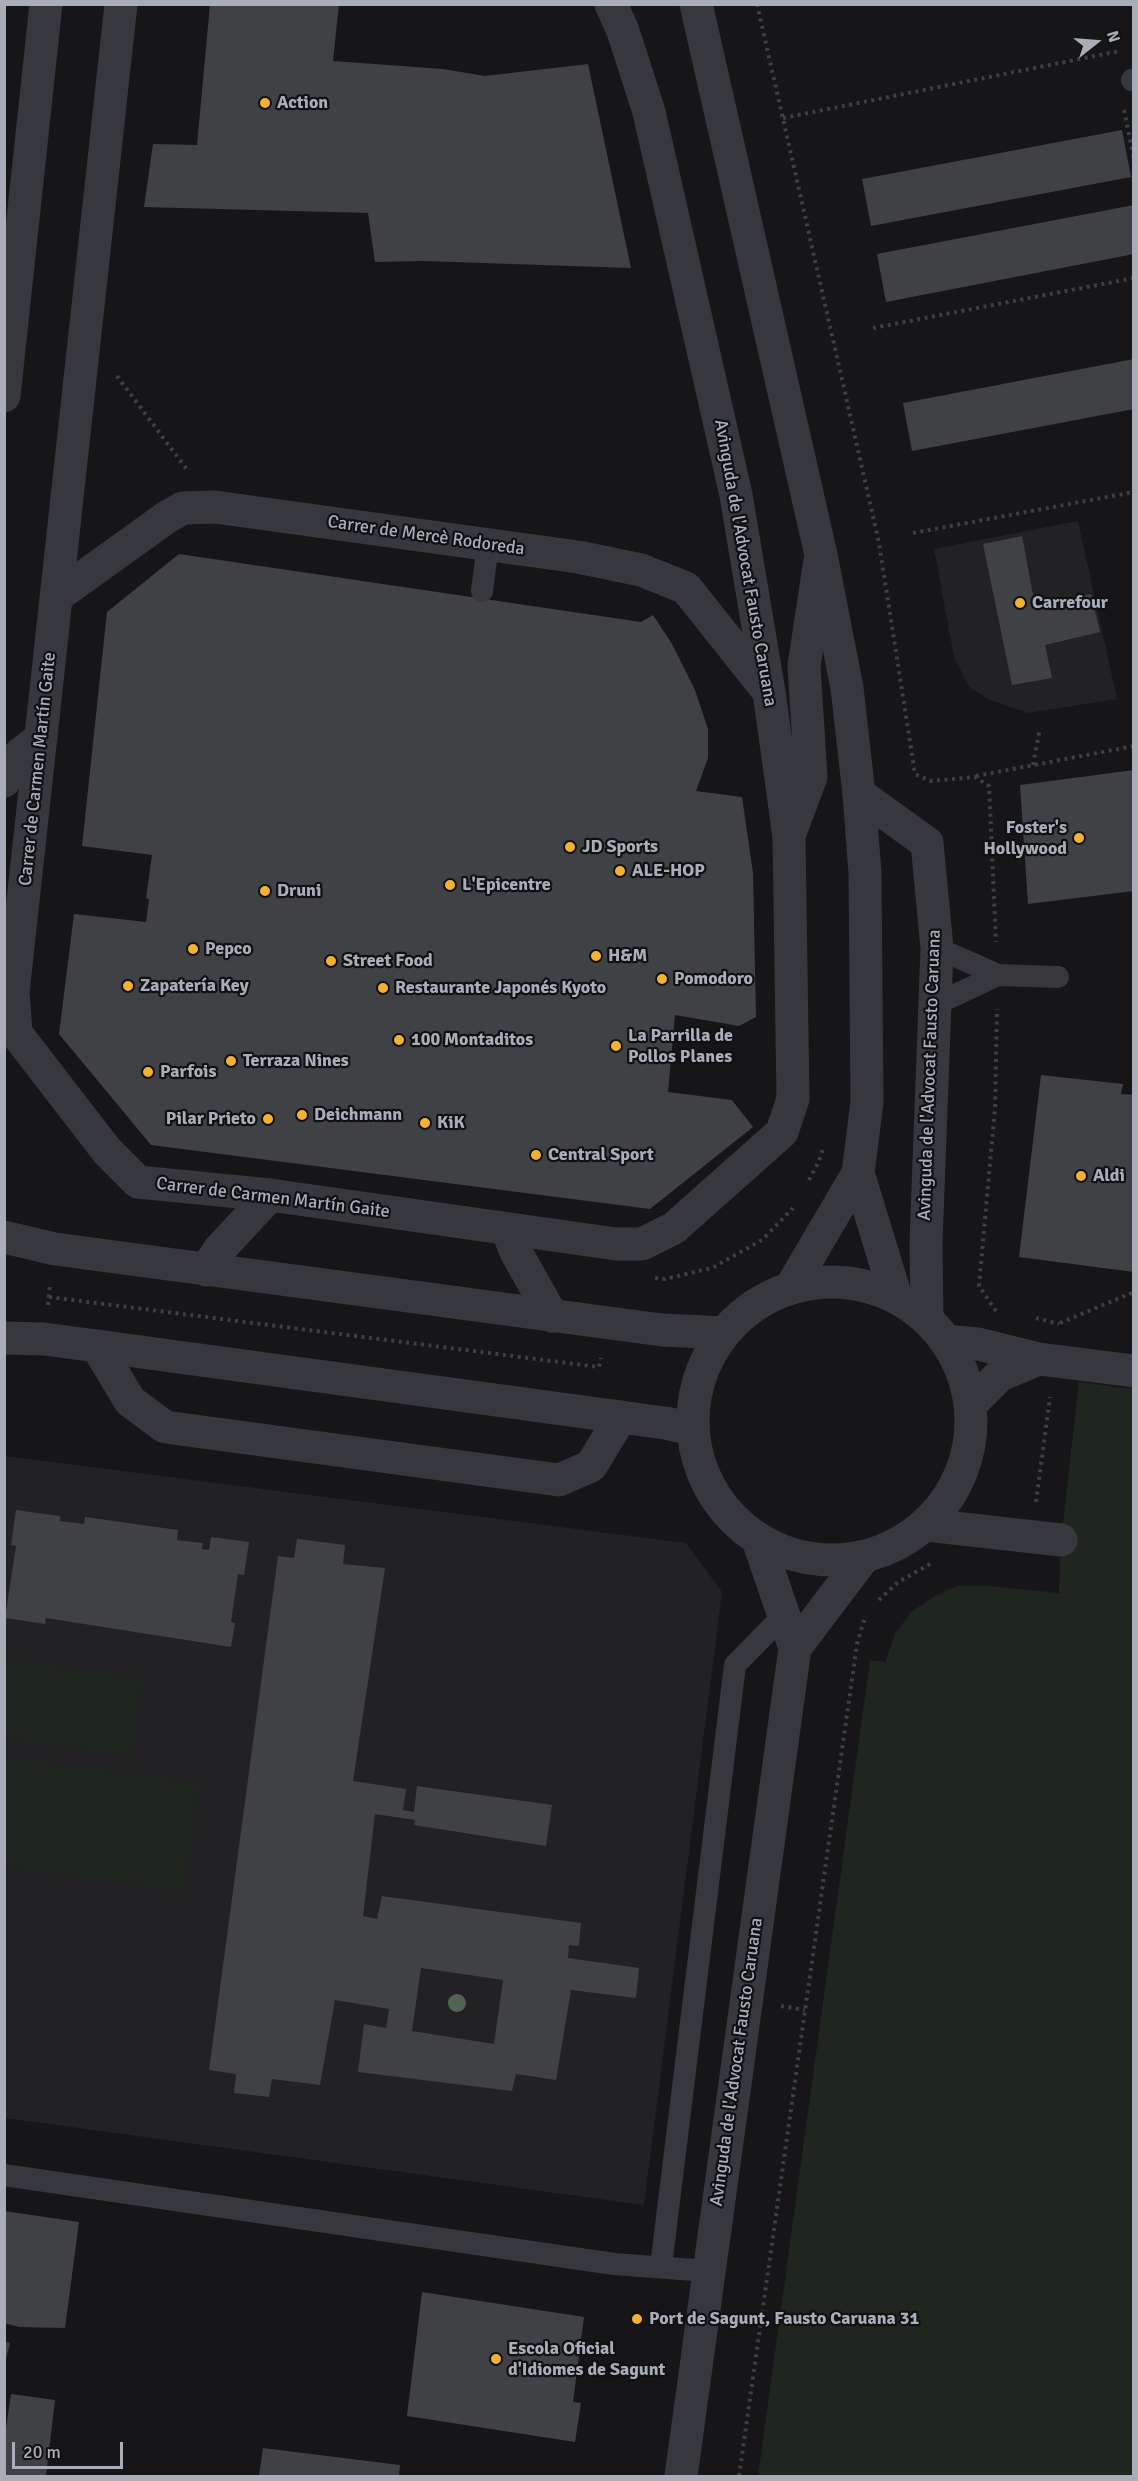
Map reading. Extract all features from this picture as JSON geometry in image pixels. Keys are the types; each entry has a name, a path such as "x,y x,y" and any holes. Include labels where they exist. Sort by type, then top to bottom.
{"street":[{"path":"4,396 46,4"},
{"name":"Carrer de Carmen Martín Gaite","path":"121,4 13,992 16,1033 107,1152 138,1182 270,1196 616,1244 642,1244 674,1228 782,1132"},
{"name":"Avinguda de l'Advocat Fausto Caruana","path":"612,4 623,31 654,135 736,495 769,692 789,837 793,1099 782,1132"},
{"path":"696,4 821,555 847,688 865,873 867,1102 858,1173 791,1287"},
{"name":"Carrer de Mercè Rodoreda","path":"57,596 183,508 215,507 578,556 641,570 686,588 769,692"},
{"path":"789,837 811,777 804,666 821,555"},
{"path":"4,781 20,754 41,738"},
{"name":"Avinguda de l'Advocat Fausto Caruana","path":"859,794 927,843 937,948 926,1242 936,1330"},
{"path":"858,1173 896,1297"},
{"path":"206,1270 219,1250 270,1196"},
{"path":"507,1229 516,1252 552,1316"},
{"path":"4,1238 55,1249 552,1316 662,1330 723,1333"},
{"path":"812,1282 851,1282 896,1297 936,1330 961,1368 970,1404 971,1434 963,1470 947,1502 927,1525 897,1546 862,1558 829,1561 784,1553 758,1540 737,1524 715,1498 702,1474 692,1412 697,1384 706,1359 723,1333 741,1315 759,1302 791,1287 812,1282"},
{"path":"936,1330 978,1344 1039,1359 1133,1371"},
{"path":"4,1338 44,1339 621,1417 693,1429"},
{"path":"96,1346 130,1401 165,1427 559,1480 591,1466 621,1417"},
{"path":"970,1404 1000,1375 1039,1359"},
{"path":"927,1525 1062,1540"},
{"name":"Avinguda de l'Advocat Fausto Caruana","path":"681,2476 707,2271 795,1648 758,1540"},
{"name":"Avinguda de l'Advocat Fausto Caruana","path":"795,1648 862,1558"}],"lane":[{"path":"482,591 489,544"},
{"path":"937,948 998,975 1058,977"},
{"path":"934,1005 998,975"},
{"path":"661,2266 735,1665 784,1615"},
{"path":"4,2175 614,2264 707,2271"}],"path":[{"path":"783,118 1126,49"},
{"path":"873,327 1134,278"},
{"path":"83,359 106,361 215,507"},
{"path":"913,533 1134,492"},
{"path":"1033,765 1040,728"},
{"path":"975,777 1134,746"},
{"path":"804,1189 819,1161 825,1140"},
{"path":"644,1277 665,1279 712,1268 762,1240 794,1207"},
{"path":"44,1339 55,1249"},
{"path":"1060,1323 1134,1292"},
{"path":"49,1297 599,1367 606,1322"}],"shaded area":[{"name":"Carrefour","path":"1078,521 1117,699 1028,713 990,700 969,687 954,657 934,549"},
{"path":"1079,1382 1133,1389 1133,2476 758,2476 870,1660 885,1662 895,1634 911,1612 935,1596 957,1586 989,1586 1059,1593 1061,1540"},
{"path":"5,1456 686,1543 722,1592 644,2205 5,2118"},
{"path":"5,1660 143,1679 132,1756 5,1738"},
{"path":"5,1757 199,1783 184,1891 5,1867"}],"building":[{"path":"210,4 339,4 333,61 443,69 485,76 588,64 631,268 423,261 375,262 368,213 144,207 153,144 197,145"},
{"path":"1122,130 1131,177 871,226 862,179"},
{"path":"1134,205 1134,254 886,302 877,254"},
{"path":"1134,359 1134,409 912,451 903,403"},
{"path":"1022,536 1035,605 1091,594 1100,632 1045,645 1052,678 1012,685 983,544"},
{"name":"L'Epicentre","path":"179,554 641,622 653,615 672,644 695,690 708,729 708,758 696,791 742,797 753,873 756,1017 739,1026 675,1015 668,1092 732,1100 753,1127 650,1209 151,1145 59,1034 74,914 146,922 149,899 146,898 152,855 82,846 107,612"},
{"name":"Foster's Hollywood","path":"1134,770 1134,891 1028,904 1020,785"},
{"name":"Aldi","path":"1041,1075 1123,1084 1121,1094 1134,1095 1134,1272 1019,1257"},
{"path":"16,1510 60,1516 60,1521 84,1524 85,1517 178,1530 177,1540 203,1543 202,1549 209,1550 211,1537 249,1542 244,1575 238,1574 231,1622 235,1623 231,1647 46,1618 45,1624 5,1618 16,1546 11,1545"},
{"path":"297,1539 345,1545 343,1564 385,1568 353,1781 406,1789 403,1810 414,1812 417,1786 552,1805 546,1846 414,1825 415,1820 375,1814 363,1916 377,1919 382,1896 581,1923 579,1946 569,1945 568,1958 639,1968 636,1998 571,1990 556,2080 516,2074 512,2091 358,2072 364,2024 386,2028 389,2009 335,2000 320,2085 272,2079 269,2097 234,2093 236,2074 209,2070 278,1556 294,1558","holes":["421,1968 503,1980 494,2044 412,2031"]},
{"path":"4,2211 79,2222 65,2328 19,2327 4,2323"},
{"name":"Escola Oficial d'Idiomes de Sagunt","path":"422,2292 584,2317 573,2402 581,2403 575,2442 407,2416"},
{"path":"4,2341 10,2343 5,2363 4,2363"},
{"path":"11,2394 55,2400 46,2476 4,2476 4,2442"},
{"path":"263,2448 400,2465 399,2476 259,2476"}],"place":[{"name":"Action","path":"265,103"},
{"name":"Carrefour","path":"1020,603"},
{"name":"Foster's Hollywood","path":"1079,838"},
{"name":"JD Sports","path":"570,847"},
{"name":"ALE-HOP","path":"620,871"},
{"name":"L'Epicentre","path":"450,885"},
{"name":"Druni","path":"265,891"},
{"name":"Pepco","path":"193,949"},
{"name":"H&M","path":"596,956"},
{"name":"Street Food","path":"331,961"},
{"name":"Pomodoro","path":"662,979"},
{"name":"Zapatería Key","path":"128,986"},
{"name":"Restaurante Japonés Kyoto","path":"383,988"},
{"name":"100 Montaditos","path":"399,1040"},
{"name":"La Parrilla de Pollos Planes","path":"616,1046"},
{"name":"Terraza Nines","path":"231,1061"},
{"name":"Parfois","path":"148,1072"},
{"name":"Deichmann","path":"302,1115"},
{"name":"Pilar Prieto","path":"268,1119"},
{"name":"KiK","path":"425,1123"},
{"name":"Central Sport","path":"536,1155"},
{"name":"Aldi","path":"1081,1176"},
{"name":"Port de Sagunt, Fausto Caruana 31","path":"637,2319"},
{"name":"Escola Oficial d'Idiomes de Sagunt","path":"496,2359"}]}
